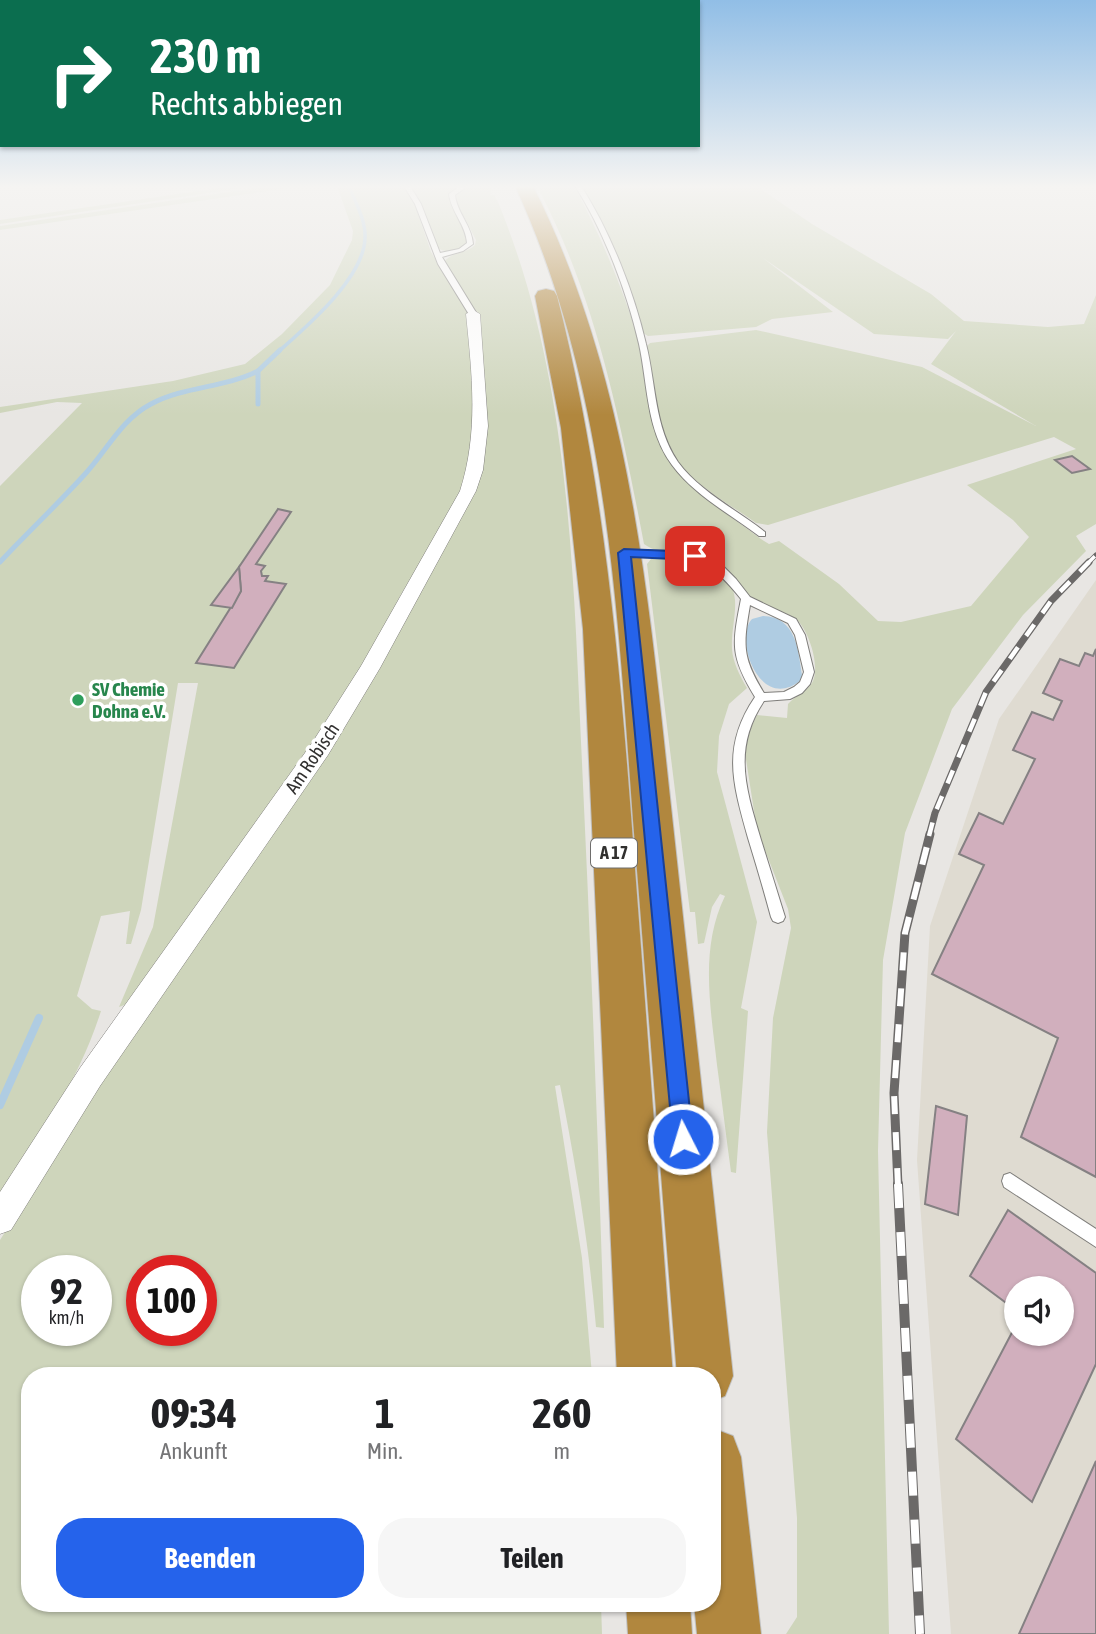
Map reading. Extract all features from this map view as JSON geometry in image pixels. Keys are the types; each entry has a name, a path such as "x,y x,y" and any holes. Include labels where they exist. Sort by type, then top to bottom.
{"highway":[{"name":"A 17","path":"557,262 582,331 605,436 624,553 646,753 704,1367"},
{"name":"A 17","path":"540,279 555,333 593,564 608,763 644,1367"},
{"path":"721,1550 729,1634"}],"street":[{"name":"Am Robisch","path":"0,1219 90,1077 320,748 370,668 468,491 477,469 480,440 481,404 473,314"}],"lane":[{"name":"Am Robisch","path":"442,262 473,314"},
{"path":"615,262 642,341 660,436 672,459 690,478 762,534"},
{"path":"624,553 687,555 711,561 724,570 746,599 792,621 800,635 809,672 806,684 786,696 761,697"},
{"path":"746,599 737,649 742,667 761,697"},
{"path":"761,697 748,714 741,734 738,768 740,789 778,917"},
{"path":"1010,1181 1096,1239"}],"shaded area":[{"path":"1096,580 1096,1634 951,1634 917,1160 930,926 999,719"}],"green space":[{"path":"341,262 437,262 469,315 476,440 462,495 400,596 365,668 130,1003 119,1007 153,927 198,683 178,683 141,910 131,944 126,944 130,911 101,916 77,996 92,1009 101,1011 92,1037 57,1108 0,1198 0,486 82,403 57,402 0,413 0,407 173,381 245,364 282,334 330,285"},
{"path":"444,262 520,262 541,338 564,478 579,692 604,1328 596,1327 577,1176 560,1085 555,1086 582,1258 591,1367 21,1367 21,1612 601,1612 602,1634 0,1634 0,1240 476,489 483,468 486,439 477,315"},
{"path":"572,262 610,262 640,345 659,440 665,454 682,477 761,539 769,544 779,541 839,584 878,621 901,622 971,606 1029,537 1013,520 967,485 1076,449 1054,437 768,525 756,523 699,483 672,453 655,401 646,347 650,343 756,330 922,367 1036,426 931,364 956,331 948,339 874,334 769,262 877,262 931,294 964,321 1048,327 1084,324 1096,295 1096,524 1076,536 1086,551 1023,615 952,709 905,833 883,960 878,1151 889,1634 786,1634 797,1617 797,1518 767,1132 773,1018 791,928 788,909 757,830 745,741 757,715 787,718 788,704 812,683 815,668 812,650 801,624 796,619 753,598 718,561 703,554 659,551 644,544 605,364"},
{"path":"769,262 833,312 772,319 756,327 648,336 643,333 617,263"},
{"path":"651,559 687,559 709,566 719,571 733,588 733,654 747,688 729,704 719,736 717,772 757,922 741,1008 748,1011 736,1173 731,1172 709,980 712,937 725,896 720,894 712,907 704,943 698,944 695,912 690,912 647,564"}],"water":[{"path":"763,616 782,622 789,628 797,645 801,680 786,688 773,688 762,681 748,656 747,629 752,619"}],"building":[{"path":"1072,456 1090,469 1072,473 1055,460"},
{"path":"278,509 291,512 256,564 265,566 261,571 262,576 268,576 265,581 286,584 234,668 196,663 241,591 239,567"},
{"path":"239,567 241,591 232,608 211,605"},
{"path":"1096,649 1096,1177 1021,1137 1058,1038 932,974 984,865 959,854 979,813 1003,824 1035,759 1013,750 1032,712 1053,720 1062,701 1043,693 1060,659 1079,666 1085,653 1093,656"},
{"path":"936,1106 967,1116 958,1215 925,1204"},
{"path":"1008,1210 1096,1273 1096,1364 1032,1502 956,1439 1005,1346 1074,1346 1074,1276 1004,1276 1004,1301 970,1276"},
{"path":"1096,1461 1096,1634 1019,1634"}],"waterway":[{"path":"278,352 332,300 345,285 358,262"},
{"path":"258,371 280,350"},
{"path":"0,562 94,464 123,426 141,410 164,398 232,381 258,371"},
{"path":"258,371 258,404"},
{"path":"0,1105 39,1018"}],"railway":[{"path":"1089,562 1096,555"},
{"path":"929,836 935,813 986,692 1051,601 1089,562"},
{"path":"898,1186 894,1093 905,933 930,834"},
{"path":"898,1184 920,1634"}],"place":[{"name":"SV Chemie Dohna e.V.","path":"78,700"}],"route":[{"path":"683,1139 624,553 695,556"}]}
